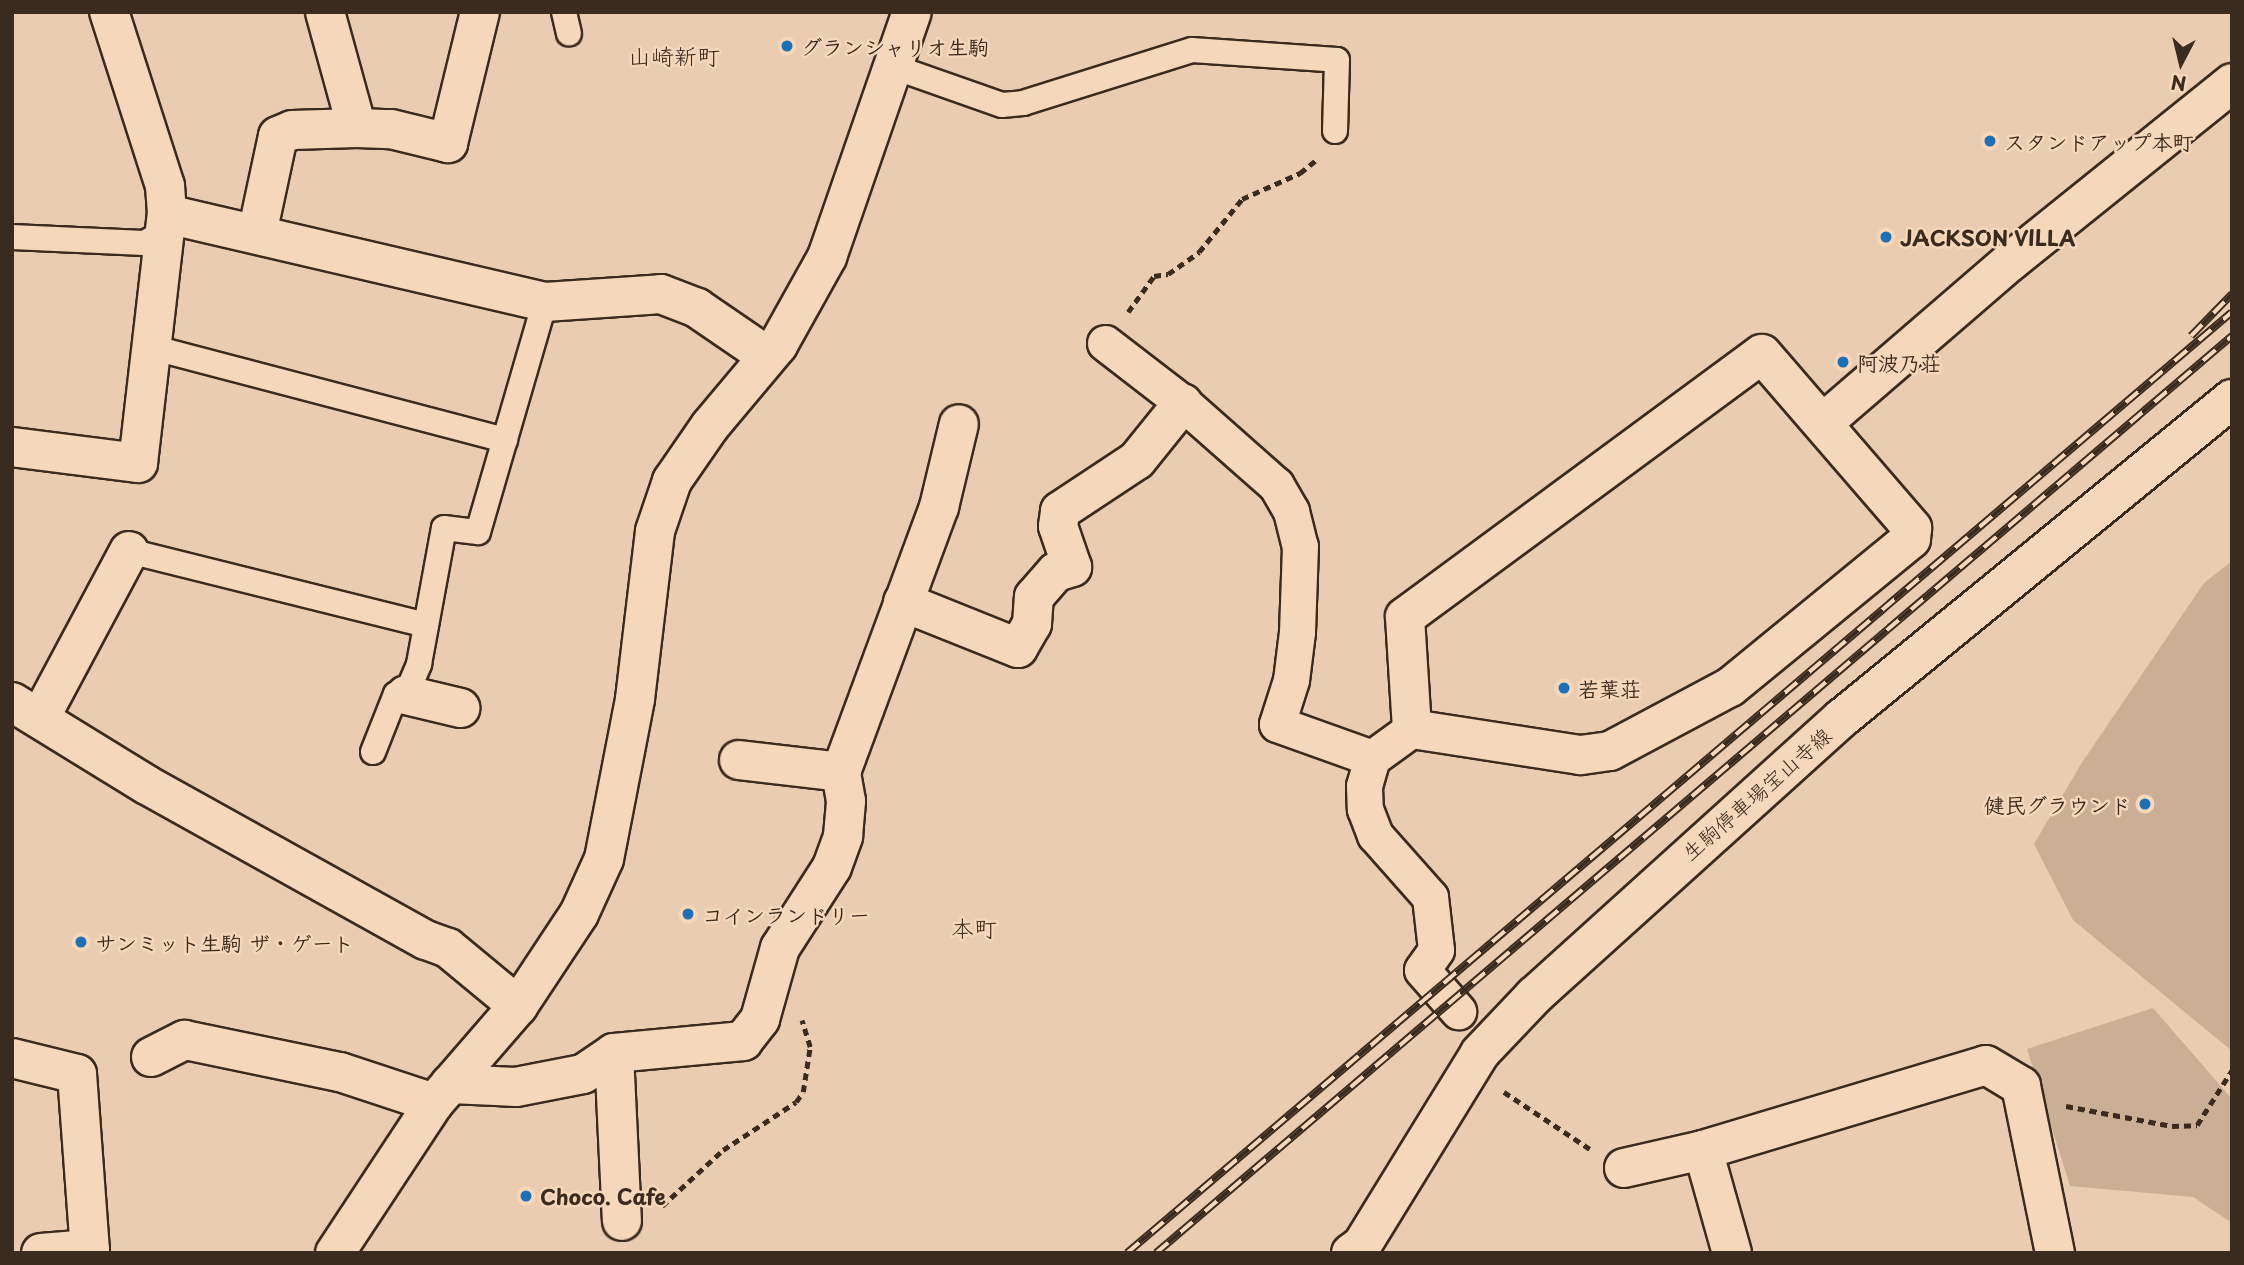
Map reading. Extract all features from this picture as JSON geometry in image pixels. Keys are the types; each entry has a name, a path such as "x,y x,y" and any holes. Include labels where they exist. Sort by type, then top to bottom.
{"street":[{"path":"12,447 138,463 167,223 165,186 109,12"},
{"path":"325,12 357,128"},
{"path":"257,234 278,135 292,130 357,128 391,130 448,143 480,12"},
{"path":"335,1253 442,1093 518,1006 579,914 604,859 635,699 655,531 672,481 767,356 827,257 912,12"},
{"path":"1823,423 2011,261 2232,83"},
{"path":"167,223 257,234 545,302 661,294 697,308 767,356"},
{"path":"1105,344 1183,403 1276,485 1291,511 1300,545 1297,632 1291,681 1277,724 1372,758"},
{"path":"1412,729 1405,617 1762,354 1912,528 1912,539 1730,688 1610,751 1580,755 1412,729 1372,758 1364,786 1365,809 1375,835 1430,897 1436,950 1422,970 1458,1011"},
{"name":"生駒停車場宝山寺線","path":"1351,1253 1362,1245 1472,1058 1607,926 1842,718 2232,398"},
{"path":"903,602 1018,648 1032,624 1034,597 1056,572 1072,567 1058,526 1060,511 1137,460 1183,403"},
{"path":"151,1057 185,1040 442,1093 516,1087 583,1074 614,1053 743,1041 760,1019 780,948 832,867 843,836 846,801 841,772 939,508 959,424"},
{"path":"129,551 27,709 147,785 426,940 448,948 518,1006"},
{"path":"406,695 460,708"},
{"path":"739,760 841,772"},
{"path":"614,1053 622,1221"},
{"path":"12,1058 77,1074 90,1251 41,1253"},
{"path":"1624,1168 1703,1150 1986,1065 2021,1086 2055,1253"},
{"path":"1703,1150 1732,1253"}],"lane":[{"path":"894,68 1002,105 1023,103 1192,50 1337,60 1335,131"},
{"path":"12,237 144,243 167,223"},
{"path":"373,752 396,694 406,695 419,664 444,528 478,532 545,302"},
{"path":"154,348 505,440"},
{"path":"129,551 426,625"}],"path":[{"path":"1105,344 1154,276 1168,274 1199,252 1242,199 1300,173 1317,159 1335,131"},
{"path":"622,1221 645,1220 723,1150 796,1102 803,1092 808,1031 801,1018 789,1010 764,1004"},
{"path":"1472,1058 1558,1132 1624,1168"},
{"path":"2021,1086 2091,1113 2184,1126 2197,1125 2232,1070"}],"shaded area":[{"name":"健民グラウンド","path":"2232,561 2232,1051 2073,920 2034,844 2081,764 2204,583"},
{"path":"2153,1008 2232,1099 2232,1223 2193,1197 2070,1186 2027,1049"}],"railway":[{"path":"2191,336 2232,294"},
{"path":"1127,1253 2232,312"},
{"path":"1156,1253 2232,336"}],"place":[{"name":"グランシャリオ生駒","path":"787,46"},
{"name":"スタンドアップ本町","path":"1990,141"},
{"name":"JACKSON VILLA","path":"1886,237"},
{"name":"阿波乃荘","path":"1843,362"},
{"name":"若葉荘","path":"1564,688"},
{"name":"健民グラウンド","path":"2145,804"},
{"name":"コインランドリー","path":"688,914"},
{"name":"サンミット生駒 ザ・ゲート","path":"81,942"},
{"name":"Choco. Cafe","path":"526,1196"}],"district":[{"name":"山崎新町","path":"674,56"},
{"name":"本町","path":"974,928"}]}
